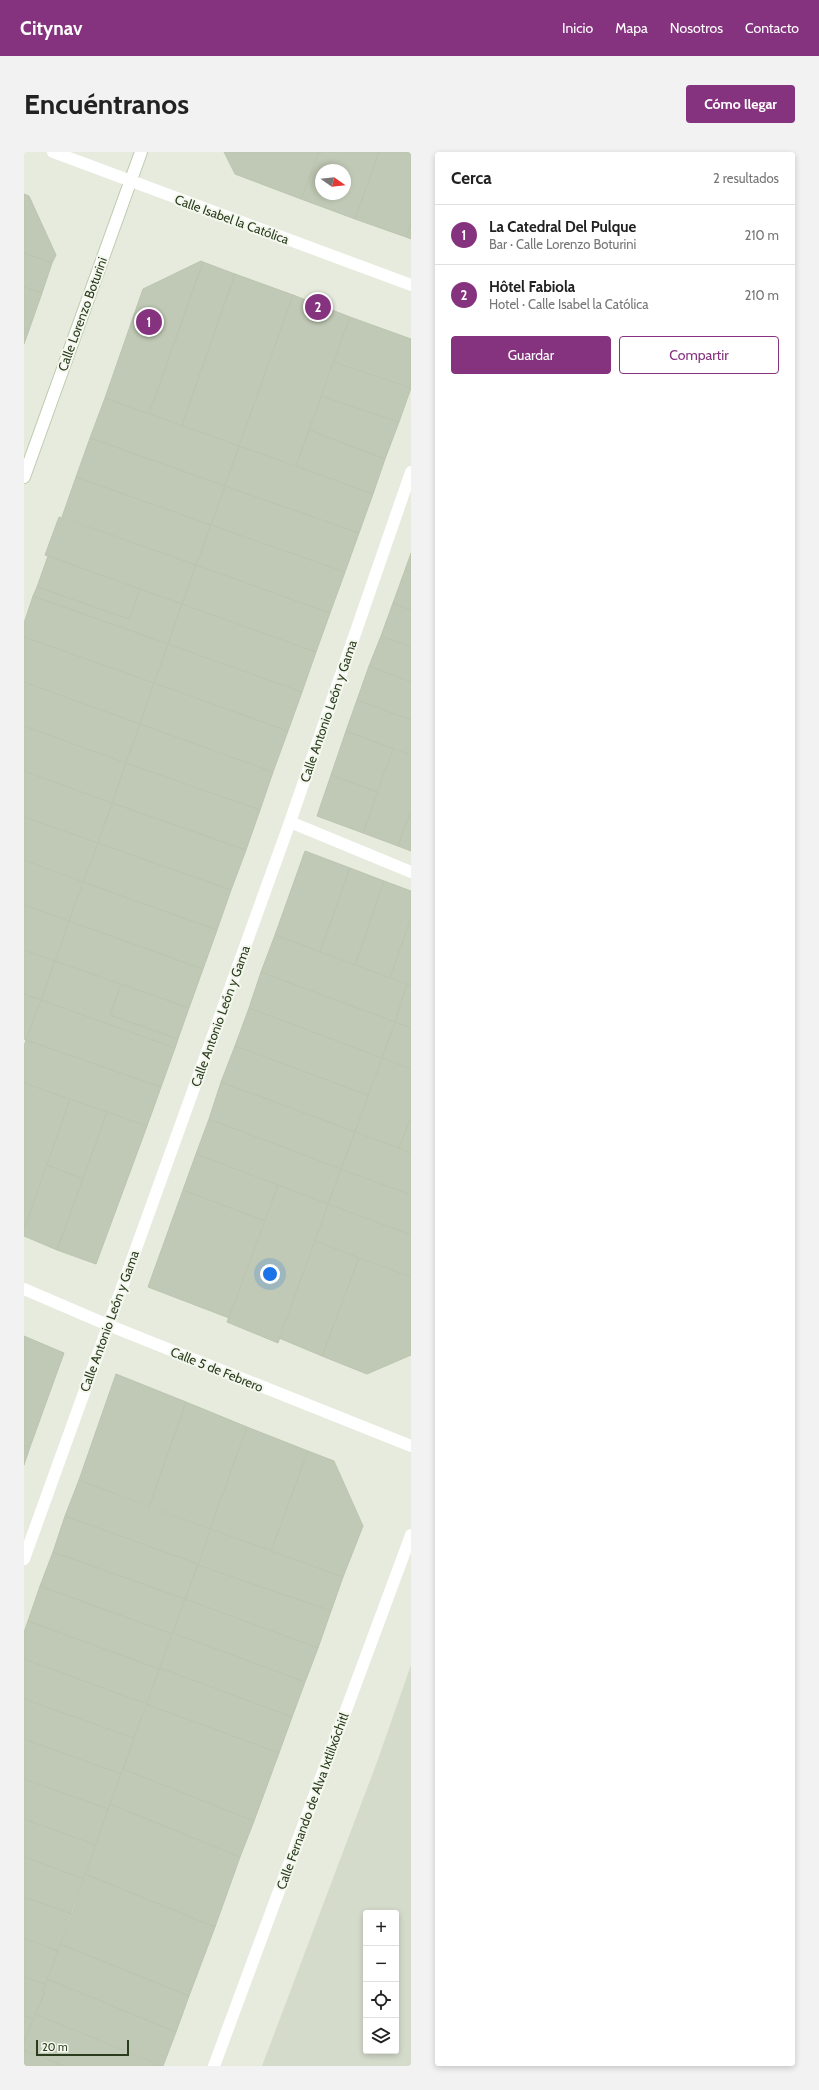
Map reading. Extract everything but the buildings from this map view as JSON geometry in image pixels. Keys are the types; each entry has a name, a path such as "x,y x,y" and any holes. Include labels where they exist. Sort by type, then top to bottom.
{"street":[{"name":"Calle Isabel la Católica","path":"53,152 411,285"},
{"name":"Calle Lorenzo Boturini","path":"24,477 141,152"},
{"name":"Calle Antonio León y Gama","path":"24,1559 290,822 411,472"},
{"path":"290,822 411,872"},
{"name":"Calle 5 de Febrero","path":"24,1289 108,1325 411,1446"},
{"name":"Calle Fernando de Alva Ixtlilxóchitl","path":"214,2066 411,1535"}],"shaded area":[{"path":"411,1665 411,2066 262,2066 377,1762"}],"place":[{"name":"Hôtel Fabiola","path":"318,307"},
{"name":"La Catedral Del Pulque","path":"149,322"}]}
